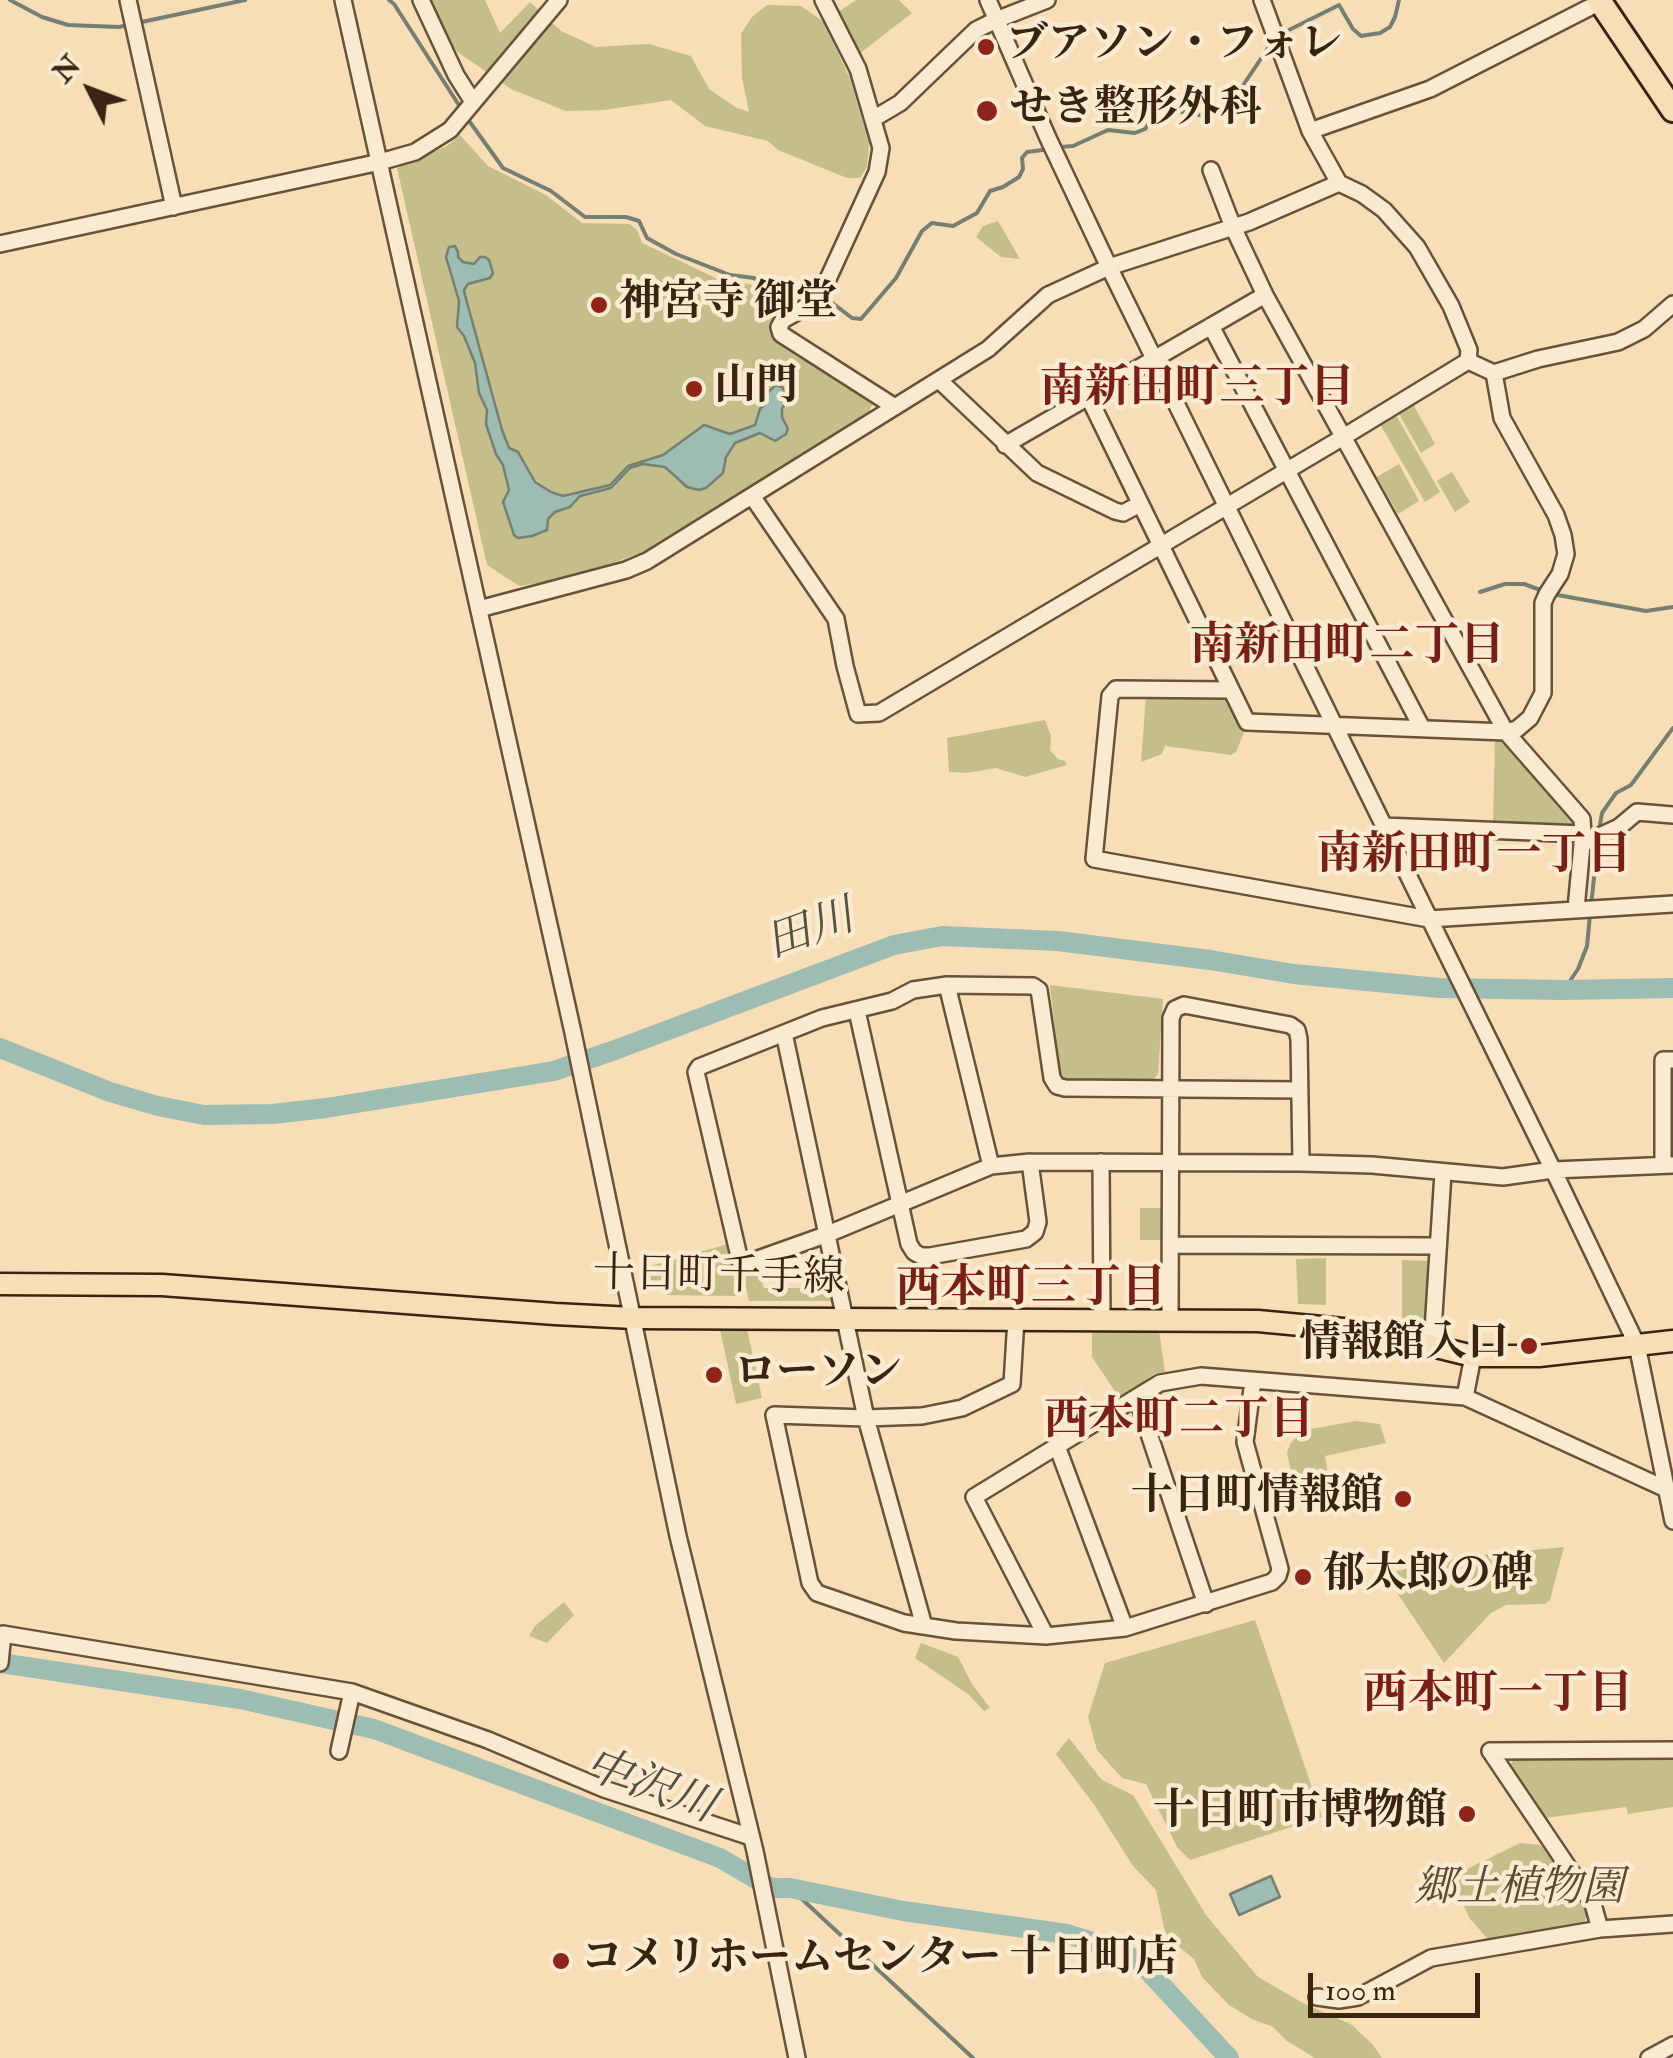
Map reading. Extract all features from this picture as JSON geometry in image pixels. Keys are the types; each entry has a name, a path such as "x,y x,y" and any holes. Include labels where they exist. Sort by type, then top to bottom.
{"highway":[{"path":"1601,1 1673,110"}],"main road":[{"name":"十日町千手線","path":"0,1284 162,1285 634,1318 1258,1321 1375,1332 1473,1356 1539,1356 1673,1341"}],"street":[{"path":"343,0 586,1092 678,1536 753,1844 797,2058"},
{"path":"421,0 473,102"},
{"path":"0,244 415,152 450,130 559,0"},
{"path":"823,0 858,70 881,148 877,172 822,292 779,327 781,334 895,407"},
{"path":"988,0 1109,267 1637,1345 1673,1521"},
{"path":"873,119 900,104 976,30 1047,0"},
{"path":"752,496 836,619 858,714 879,712 1468,360 1470,350 1451,306 1417,247 1384,210 1338,183 1310,131 1262,0"},
{"path":"1310,131 1430,89 1601,1"},
{"path":"129,7 174,206"},
{"path":"1211,170 1265,295 1506,732 1582,819 1585,840 1576,908"},
{"path":"479,609 647,562 988,349 1040,300 1109,267 1186,244 1338,183"},
{"path":"1005,445 1265,295"},
{"path":"1468,360 1494,372 1618,342 1644,328 1673,304"},
{"path":"1211,326 1422,728"},
{"path":"1088,396 1246,722 1506,732 1530,718 1542,693 1544,604 1566,554 1556,514 1502,418 1494,372"},
{"path":"940,380 1037,473 1115,511 1123,513 1140,504"},
{"path":"1231,690 1116,689 1110,696 1094,859 1430,919 1673,904"},
{"path":"1383,826 1585,840 1607,833 1637,812 1673,815"},
{"path":"947,985 992,1166"},
{"path":"1300,1090 1057,1086 1052,1078 1039,990 1033,986 947,985 913,990 892,1002 822,1018 699,1067 696,1072 741,1265 828,1234 992,1166 1030,1162 1300,1162 1503,1177 1553,1170 1668,1165 1663,1060 1673,1060"},
{"path":"1170,1319 1171,1018 1175,1009 1184,1005 1290,1025 1296,1030 1300,1039 1300,1162"},
{"path":"857,1011 909,1244 914,1252 930,1256 1026,1239 1035,1232 1038,1222 1030,1162"},
{"path":"784,1033 866,1418 924,1626"},
{"path":"1100,1162 1102,1319"},
{"path":"1432,1346 1442,1173"},
{"path":"1170,1245 1438,1246"},
{"path":"1016,1320 1012,1384 962,1408 922,1416 774,1415 810,1583 817,1593 904,1623 1046,1636 1126,1628 1272,1582 1280,1569 1245,1442 1253,1380"},
{"path":"1465,1397 1473,1356"},
{"path":"1046,1636 974,1496 1160,1383 1201,1376 1465,1397 1666,1488"},
{"path":"1137,1398 1206,1604"},
{"path":"1057,1446 1126,1628"},
{"path":"0,1663 3,1634 351,1696 488,1740 753,1844"},
{"path":"339,1747 351,1696"},
{"path":"1600,1929 1593,1904 1490,1751 1673,1750"},
{"path":"1317,1997 1358,1997 1431,1958 1600,1929 1673,1924"},
{"path":"1650,2058 1673,2045"}],"green space":[{"path":"420,0 485,0 500,33 530,2 561,31 596,47 649,44 691,56 709,89 749,112 742,78 741,34 752,17 767,5 801,6 824,22 850,79 869,143 867,167 860,178 847,178 778,150 768,141 705,126 671,100 566,111 511,89 459,53 430,24"},
{"path":"856,0 899,0 912,13 859,54 838,12"},
{"path":"460,135 488,166 546,195 582,223 630,224 642,243 720,280 767,290 790,310 774,322 874,400 869,412 645,551 574,578 519,586 487,565 397,168 447,146"},
{"path":"998,221 1020,259 1001,257 976,237 983,226"},
{"path":"1413,404 1435,444 1421,453 1398,412"},
{"path":"1396,415 1440,492 1425,502 1380,424"},
{"path":"1399,464 1419,501 1398,514 1377,477"},
{"path":"1452,472 1470,502 1455,512 1437,481"},
{"path":"1146,696 1222,697 1244,733 1236,752 1231,755 1165,746 1162,754 1141,762"},
{"path":"1045,720 1051,736 1050,750 1067,765 1025,777 996,768 949,772 947,738"},
{"path":"1495,739 1503,739 1575,820 1573,829 1493,825"},
{"path":"1050,985 1163,999 1158,1074 1153,1080 1065,1080 1060,1076"},
{"path":"1140,1208 1164,1208 1164,1240 1140,1240"},
{"path":"728,1244 737,1296 667,1295 644,1278 640,1269"},
{"path":"1326,1258 1326,1305 1298,1304 1296,1259"},
{"path":"1402,1260 1427,1261 1428,1330 1402,1323"},
{"path":"757,1269 764,1288 833,1288 835,1301 749,1301 743,1274"},
{"path":"720,1329 747,1329 762,1398 736,1404"},
{"path":"1092,1330 1159,1330 1165,1372 1155,1373 1120,1399 1092,1357"},
{"path":"1356,1421 1380,1424 1386,1443 1325,1456 1329,1480 1295,1488 1287,1453 1297,1436 1311,1429"},
{"path":"1564,1547 1550,1600 1545,1604 1506,1605 1491,1613 1444,1663 1391,1584 1390,1575 1394,1572 1438,1561"},
{"path":"564,1602 574,1615 547,1643 529,1636 535,1626"},
{"path":"1255,1620 1322,1817 1190,1860 1177,1847 1146,1784 1122,1778 1097,1750 1088,1717 1105,1663"},
{"path":"921,1643 958,1657 990,1708 984,1711 968,1694 915,1658"},
{"path":"1069,1738 1102,1780 1133,1795 1206,1915 1258,1977 1352,2025 1382,2058 1315,2058 1273,2027 1229,2005 1202,1977 1194,1959 1165,1932 1156,1890 1133,1866 1056,1754"},
{"path":"1514,1758 1673,1758 1673,1807 1628,1814 1626,1807 1545,1818 1509,1768"},
{"name":"郷土植物園","path":"1520,1843 1540,1845 1548,1852 1585,1907 1585,1921 1488,1939 1470,1919 1451,1877"}],"water":[{"path":"455,246 463,262 474,264 480,257 489,260 493,273 490,278 468,284 465,295 509,448 518,452 535,482 551,492 563,496 610,485 628,466 663,455 704,425 730,434 755,425 766,394 776,385 786,393 782,417 788,429 786,434 775,441 760,433 735,443 726,457 723,473 699,490 687,487 665,467 643,464 630,468 611,488 580,496 570,507 555,512 548,519 547,530 518,538 503,502 509,490 486,424 487,410 479,393 475,363 457,327 459,301 446,257 449,247"},
{"path":"1271,1876 1280,1897 1239,1915 1230,1894"}],"waterway":[{"path":"10,0 68,25 128,25"},
{"path":"137,23 245,0"},
{"path":"389,0 462,110"},
{"path":"1279,35 1339,5 1361,36 1380,33 1390,27 1399,0"},
{"path":"1060,147 1073,146 1108,130 1135,133 1145,129 1156,114 1171,110 1206,116 1224,106 1244,84 1272,42"},
{"path":"467,118 503,168 551,191 585,217 626,217 639,221 647,238 676,254 730,275 754,278 783,298 812,295"},
{"path":"826,298 852,318 861,319 896,278 922,231 932,223 953,226 977,213 990,191 1019,177 1027,152 1050,149"},
{"path":"1480,592 1505,584 1524,584 1543,591"},
{"path":"1552,594 1646,611 1673,607"},
{"path":"1599,831 1602,813 1616,793 1631,785 1673,728"},
{"path":"1591,906 1598,841"},
{"path":"1564,990 1587,946 1590,915"},
{"name":"田川","path":"0,1048 110,1092 204,1115 326,1108 554,1071 894,945 942,936 1058,941 1294,974 1439,988 1673,988"},
{"name":"中沢川","path":"0,1663 240,1699 374,1729 720,1858 771,1888 1067,1934 1103,1945 1139,1961 1229,2058"},
{"path":"790,1888 973,2058"}],"place":[{"name":"ブアソン・フォレ","path":"986,47"},
{"name":"せき整形外科","path":"987,111"},
{"name":"神宮寺 御堂","path":"599,305"},
{"name":"山門","path":"694,389"},
{"name":"情報館入口","path":"1529,1346"},
{"name":"ローソン","path":"714,1375"},
{"name":"十日町情報館","path":"1403,1499"},
{"name":"郁太郎の碑","path":"1303,1577"},
{"name":"十日町市博物館","path":"1467,1814"},
{"name":"コメリホームセンター 十日町店","path":"561,1961"}],"district":[{"name":"南新田町三丁目","path":"1197,391"},
{"name":"南新田町二丁目","path":"1347,649"},
{"name":"南新田町一丁目","path":"1474,858"},
{"name":"西本町三丁目","path":"1031,1291"},
{"name":"西本町二丁目","path":"1179,1423"},
{"name":"西本町一丁目","path":"1498,1697"}]}
